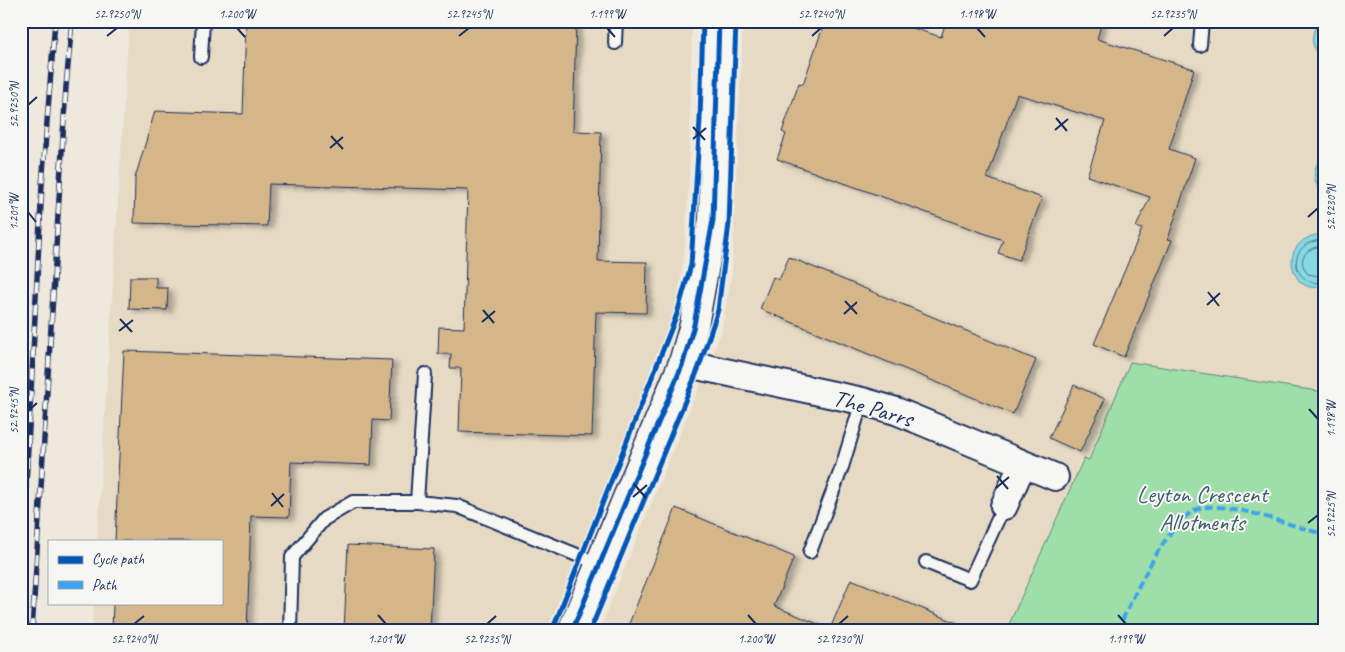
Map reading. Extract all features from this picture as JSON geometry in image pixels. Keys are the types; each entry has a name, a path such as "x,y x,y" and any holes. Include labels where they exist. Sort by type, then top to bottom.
{"street":[{"path":"572,631 683,362 694,325 713,220 719,21"},
{"name":"The Parrs","path":"683,362 862,401 896,411 1022,465 1055,477"},
{"path":"1004,506 1022,465"}],"lane":[{"path":"201,57 203,21"},
{"path":"615,43 616,21"},
{"path":"1200,45 1202,21"},
{"path":"416,502 425,374"},
{"path":"810,552 842,467 862,401"},
{"path":"290,631 292,557 324,520 353,502 416,502 457,506 599,564"},
{"path":"926,562 970,580 1004,506"}],"shaded area":[{"path":"129,21 692,21 689,175 684,258 678,297 663,346 547,631 92,631 94,604 222,604 222,540 97,540"},
{"path":"743,21 1324,21 1324,392 1130,362 1089,460 1083,458 1006,631 599,631 721,333 732,272"}],"green space":[{"name":"Leyton Crescent Allotments","path":"1130,362 1324,392 1324,631 1006,631 1084,458 1089,460"}],"water":[{"path":"1319,21 1324,21 1324,61 1316,52 1313,42 1314,32"},
{"path":"1324,154 1324,196 1317,186 1315,170"},
{"path":"1315,235 1324,235 1324,288 1309,287 1301,283 1293,268 1293,254 1296,248 1307,238"}],"building":[{"path":"246,21 576,21 573,131 601,132 598,261 647,262 646,313 596,312 592,436 459,432 461,368 450,368 451,354 438,354 439,327 464,328 468,190 269,184 267,226 134,223 135,178 155,111 243,114"},
{"path":"825,21 890,21 941,37 946,21 1102,21 1097,39 1194,69 1169,149 1195,158 1168,239 1172,240 1124,357 1094,344 1142,229 1136,227 1150,197 1087,176 1105,121 1017,94 987,178 1042,198 1019,260 998,253 1003,240 777,159 786,134 782,132 799,83 803,84"},
{"path":"789,257 1036,360 1013,414 760,309 773,277 779,280"},
{"path":"130,277 156,277 156,288 168,288 167,310 129,309"},
{"path":"124,351 392,360 389,421 373,420 371,465 291,462 289,517 251,516 247,631 112,631 113,604 222,604 222,540 115,540"},
{"path":"1074,385 1105,399 1080,452 1049,438"},
{"path":"676,508 794,557 774,606 830,629 851,579 976,631 626,631"},
{"path":"348,545 434,549 430,631 344,631"}],"railway":[{"path":"21,578 42,185 55,21"},
{"path":"32,631 66,87 72,21"}],"marked path":[{"path":"1117,631 1142,579 1154,559 1179,523 1192,512 1205,507 1233,509 1324,534"}],"cycle path":[{"path":"552,631 677,314 691,265 700,119 703,21"},
{"path":"572,631 683,363 694,325 713,220 719,21"},
{"path":"590,631 699,367 718,310 729,224 736,21"}]}
